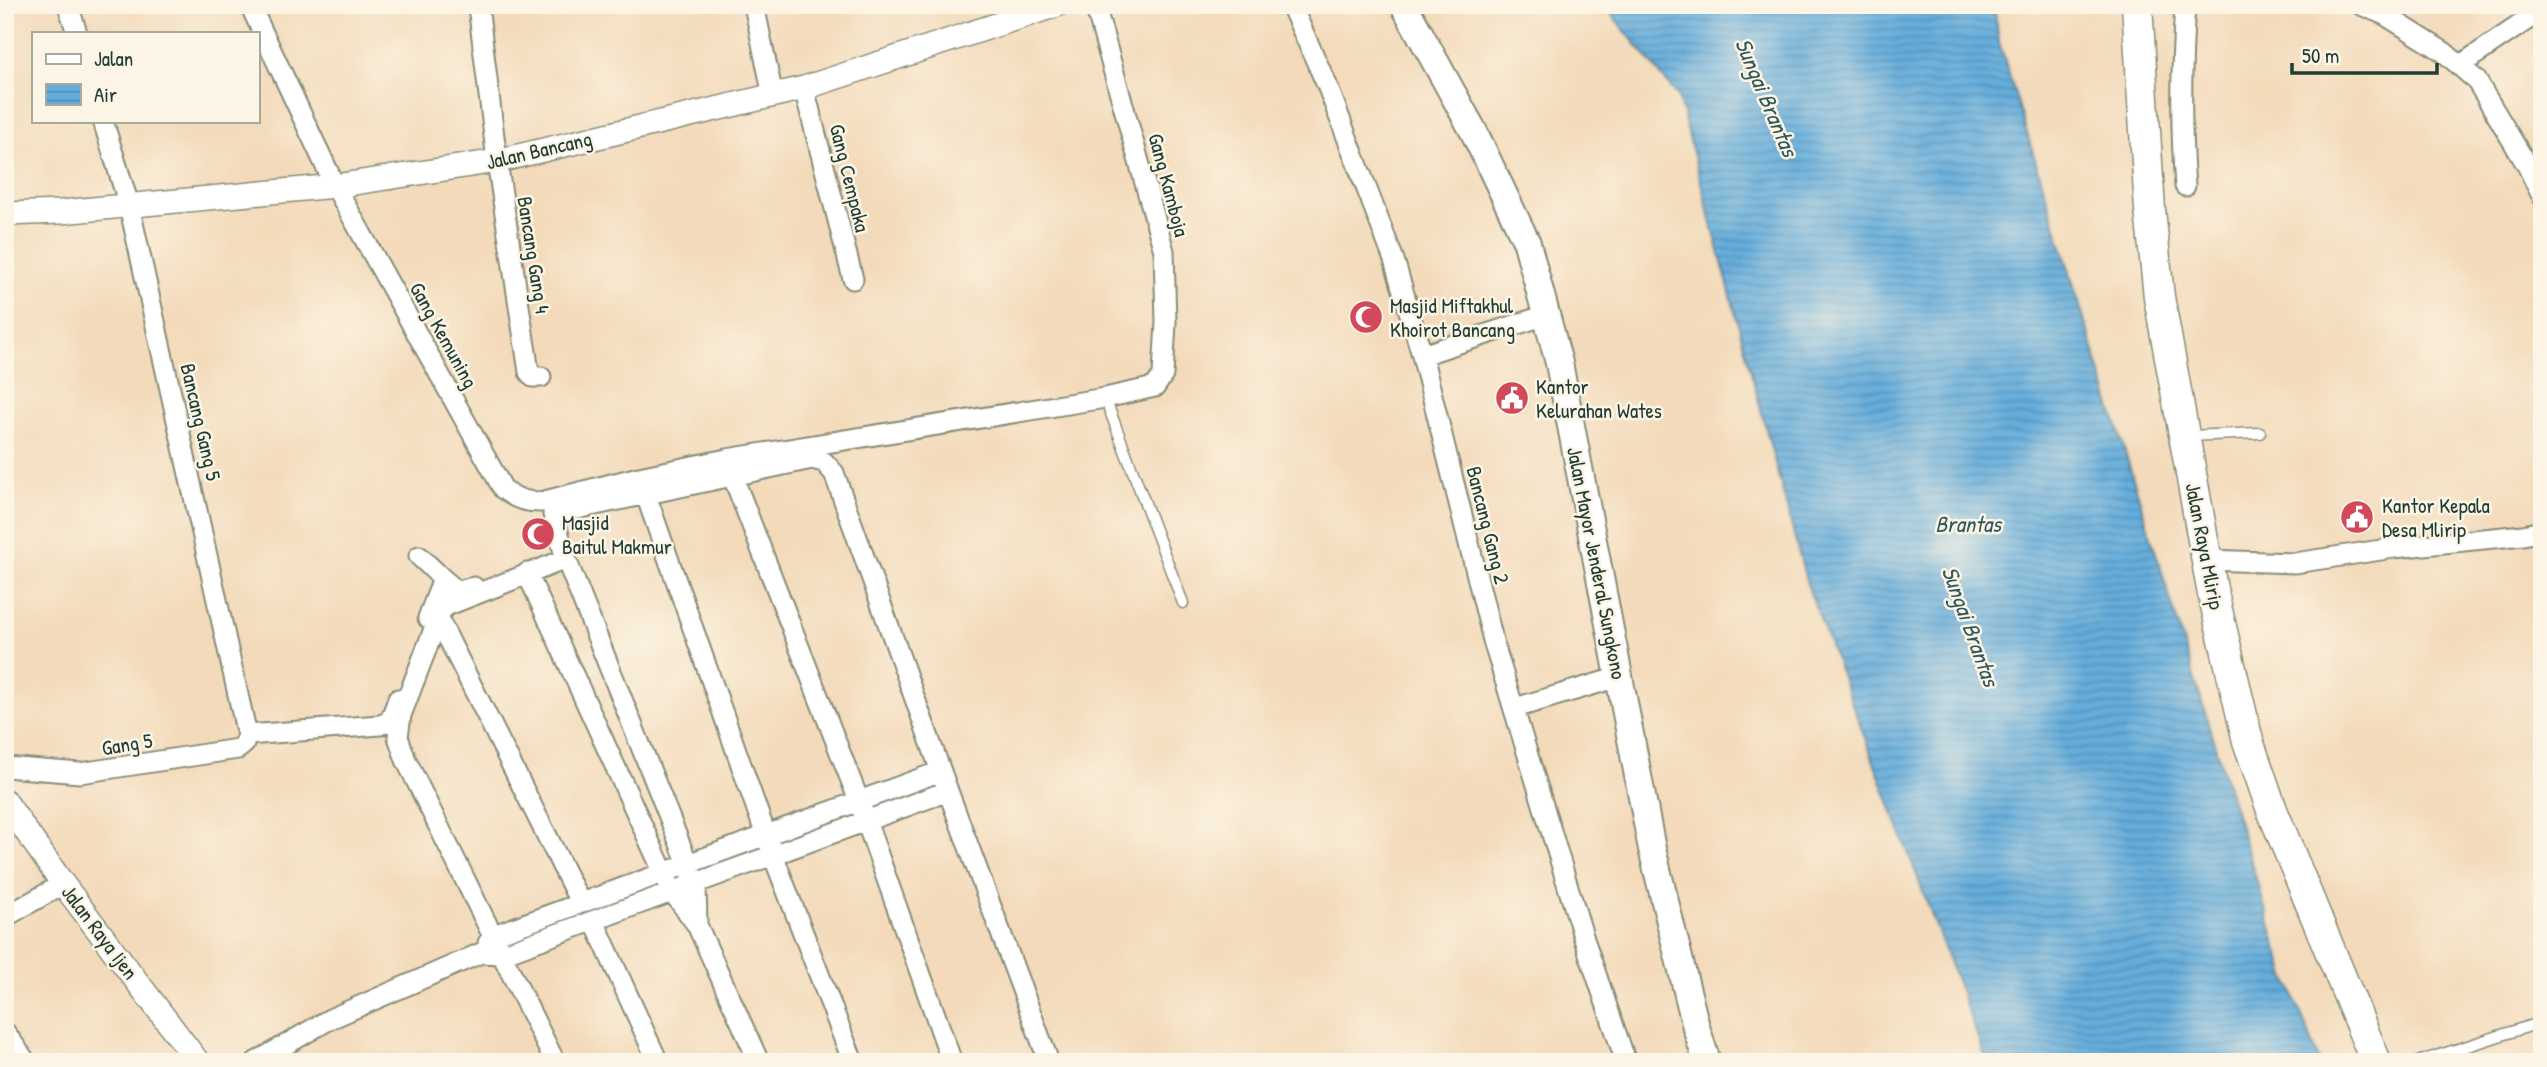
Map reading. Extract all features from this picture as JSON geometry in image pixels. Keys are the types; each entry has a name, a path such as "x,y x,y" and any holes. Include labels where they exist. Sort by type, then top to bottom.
{"main road":[{"name":"Jalan Mayor Jenderal Sungkono","path":"1404,5 1474,132 1527,243 1559,363 1652,849 1707,1062"},
{"name":"Jalan Raya Mlirip","path":"2137,5 2150,210 2159,297 2207,560 2248,741 2272,810 2376,1062"}],"street":[{"path":"68,5 77,32"},
{"name":"Gang Kemuning","path":"250,5 335,186 503,489 520,500 541,502 642,486"},
{"name":"Bancang Gang 4","path":"478,5 496,161 529,372 533,377 541,377"},
{"path":"754,5 773,96"},
{"name":"Jalan Bancang","path":"5,214 335,186 496,161 804,88 1057,5"},
{"name":"Gang Kamboja","path":"1095,5 1164,251 1166,322 1163,375 1160,382 1148,390 1105,398"},
{"name":"Bancang Gang 2","path":"1291,5 1327,85 1394,260 1422,355 1494,644 1584,939 1626,1062"},
{"path":"2185,5 2181,138 2185,186"},
{"path":"2361,5 2385,15 2444,52 2476,80 2527,164 2542,196"},
{"path":"2459,66 2527,20 2540,5"},
{"name":"Gang Cempaka","path":"804,88 853,279"},
{"name":"Bancang Gang 5","path":"103,122 129,205 247,735"},
{"path":"1422,355 1546,315"},
{"path":"697,925 696,884 566,559 553,514 642,486 1105,398"},
{"path":"729,468 812,459 829,466 1049,1062"},
{"path":"729,468 859,801 952,1062"},
{"path":"642,486 773,855 853,1062"},
{"path":"2207,560 2295,563 2394,548 2542,531"},
{"path":"419,556 457,591 462,592 491,580"},
{"path":"555,1062 406,760 398,737 401,715 438,618 446,606 566,559"},
{"path":"527,573 672,891 697,925 759,1062"},
{"path":"247,735 380,725 390,721 443,579"},
{"path":"438,618 580,902"},
{"path":"1515,708 1619,677"},
{"name":"Gang 5","path":"5,767 68,774 94,772 238,748 244,744 247,735"},
{"path":"481,953 494,935 941,771"},
{"path":"257,1062 330,1019 481,953 502,954 948,791"},
{"name":"Jalan Raya Ijen","path":"5,801 63,884 198,1062"},
{"path":"5,917 63,884"},
{"path":"594,921 658,1062"},
{"path":"6,1033 26,1062"}],"lane":[{"path":"1105,398 1184,603"},
{"path":"2184,436 2260,433"},
{"path":"2418,1062 2542,1022"}],"water":[{"name":"Brantas","path":"1604,5 1994,5 1999,42 2285,973 2320,1062 1987,1062 1807,584 1678,96"}],"place":[{"name":"Masjid Miftakhul Khoirot Bancang","path":"1366,317"},
{"name":"Kantor Kelurahan Wates","path":"1512,398"},
{"name":"Kantor Kepala Desa Mlirip","path":"2357,517"},
{"name":"Masjid Baitul Makmur","path":"538,534"}],"water label":[{"name":"Sungai Brantas","path":"1767,97"},
{"name":"Sungai Brantas","path":"1971,626"}]}
